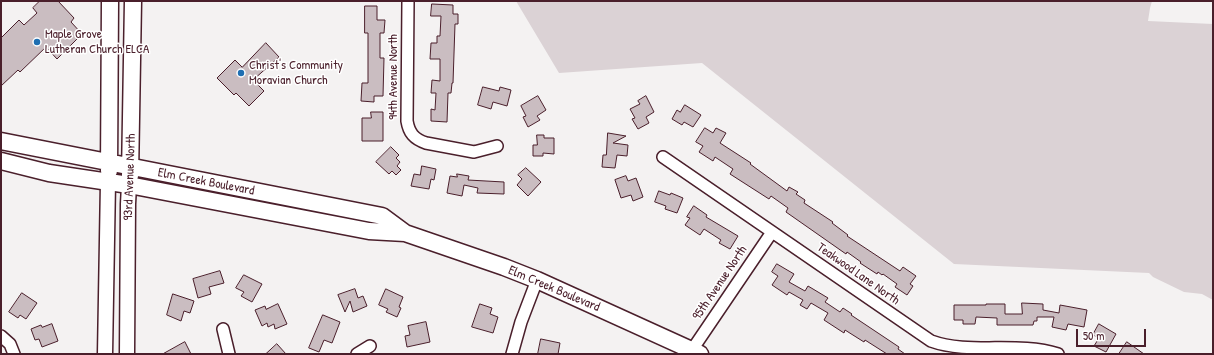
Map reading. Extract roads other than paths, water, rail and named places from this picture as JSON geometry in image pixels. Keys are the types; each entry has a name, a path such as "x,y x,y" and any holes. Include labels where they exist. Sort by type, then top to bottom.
{"main road":[{"name":"93rd Avenue North","path":"108,182 110,1"},
{"name":"93rd Avenue North","path":"130,186 133,1"},
{"name":"Elm Creek Boulevard","path":"1,141 382,216 406,233"},
{"name":"Elm Creek Boulevard","path":"1,161 49,173 108,182 369,231 406,233 537,280 696,352"}],"street":[{"name":"94th Avenue North","path":"408,1 406,121 412,136 418,141 474,152 497,146"},
{"name":"Teakwood Lane North","path":"663,157 923,336 939,345 958,348 1050,351 1058,354"},
{"name":"93rd Avenue North","path":"105,354 108,182"},
{"name":"93rd Avenue North","path":"128,354 128,204 130,186"},
{"name":"95th Avenue North","path":"696,352 772,232"},
{"path":"512,354 521,322 537,280"},
{"path":"223,329 228,354"},
{"path":"1,336 10,344 14,354"},
{"path":"357,354 370,346"}],"place":[{"name":"Maple Grove Lutheran Church ELCA","path":"37,42"},
{"name":"Christ's Community Moravian Church","path":"241,73"}]}
